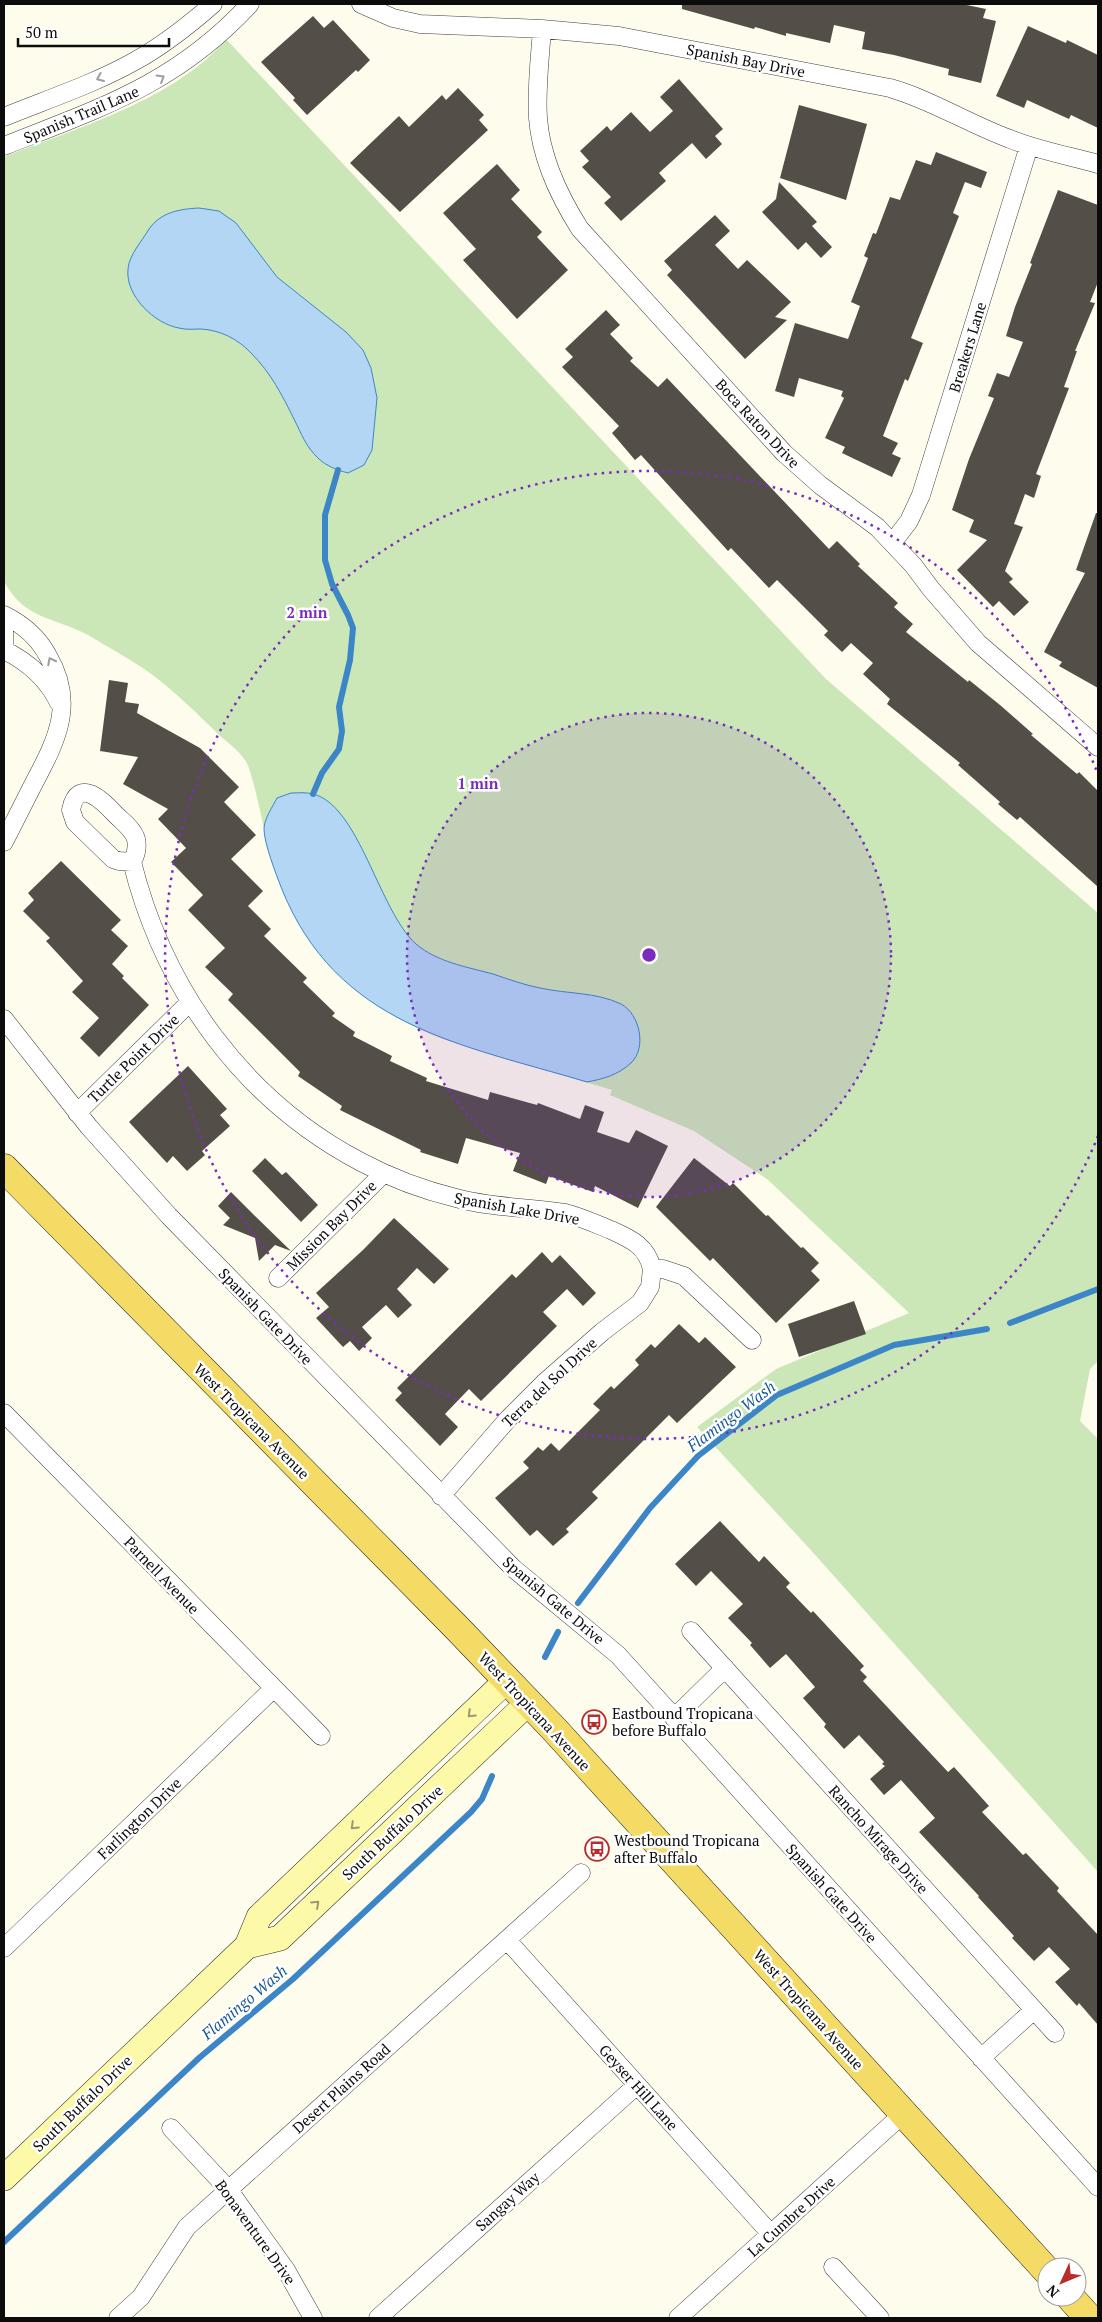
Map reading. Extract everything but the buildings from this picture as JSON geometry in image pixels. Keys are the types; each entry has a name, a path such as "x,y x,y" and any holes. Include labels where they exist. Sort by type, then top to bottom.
{"main road":[{"name":"West Tropicana Avenue","path":"4,1168 528,1703 1037,2260"},
{"name":"South Buffalo Drive","path":"4,2178 247,1946 259,1917 506,1680"},
{"name":"South Buffalo Drive","path":"247,1946 280,1938 528,1703"},
{"path":"1079,2307 1089,2318"}],"street":[{"name":"Spanish Trail Lane","path":"4,117 104,77 135,62 164,44 213,4"},
{"name":"Spanish Trail Lane","path":"4,146 115,102 148,86 208,44 250,4"},
{"name":"Spanish Bay Drive","path":"361,4 378,8 420,24 542,29 619,36 890,88 929,101 978,126 1029,146 1098,164"},
{"name":"Boca Raton Drive","path":"542,29 538,118 542,142 556,188 580,229 790,458 820,485 860,513 893,542 942,603 978,643 1098,747"},
{"name":"Breakers Lane","path":"893,542 909,521 921,495 1029,146"},
{"path":"4,615 26,629 45,650 58,678 62,707 59,730 51,751 4,842"},
{"path":"4,630 4,650 16,655 36,671 47,682 62,707"},
{"name":"Spanish Lake Drive","path":"132,862 146,912 158,943 189,1003 230,1058 277,1106 332,1145 384,1173 424,1189 489,1206 552,1212 579,1217 632,1240 640,1246 650,1261 652,1270"},
{"name":"Turtle Point Drive","path":"77,1113 189,1003"},
{"name":"Spanish Gate Drive","path":"4,1019 77,1113 169,1216 513,1568 618,1655 1098,2187"},
{"name":"Mission Bay Drive","path":"278,1278 384,1173"},
{"path":"652,1270 663,1269 684,1276 752,1340"},
{"name":"Terra del Sol Drive","path":"441,1496 508,1419 544,1383 640,1303 650,1288 652,1270"},
{"name":"Parnell Avenue","path":"4,1413 321,1736"},
{"name":"Rancho Mirage Drive","path":"691,1631 1055,2033"},
{"path":"674,1718 725,1668"},
{"name":"Farlington Drive","path":"4,1948 274,1688"},
{"name":"Desert Plains Road","path":"118,2318 141,2297 188,2227 228,2189 582,1873"},
{"name":"Geyser Hill Lane","path":"507,1940 771,2234"},
{"path":"982,2058 1034,2010"},
{"name":"Sangay Way","path":"378,2318 637,2085"},
{"name":"La Cumbre Drive","path":"678,2318 904,2113"},
{"name":"Bonaventure Drive","path":"171,2128 228,2189 286,2270 313,2318"},
{"path":"833,2267 880,2318"}],"green space":[{"path":"226,39 826,679 1098,913 1098,1361 1090,1369 1080,1421 1098,1439 1098,1872 808,1547 697,1427 776,1369 909,1313 767,1179 694,1131 610,1095 612,1090 443,1039 408,1024 378,1006 351,986 328,963 308,937 292,908 278,876 251,774 242,756 154,676 124,656 80,631 32,612 12,594 4,581 4,157 92,123 153,95 180,79 205,60"}],"water":[{"path":"199,208 219,211 236,223 277,277 346,332 363,350 371,368 377,398 372,450 364,465 348,473 332,467 318,458 307,445 276,384 258,361 240,343 215,331 184,329 160,321 143,307 136,298 128,279 128,269 133,253 149,229 159,219 171,212"},
{"path":"291,793 313,794 329,802 343,817 356,838 403,929 416,944 443,960 522,984 602,997 621,1004 628,1009 637,1023 640,1040 636,1057 621,1071 587,1082 493,1055 449,1040 407,1022 369,1000 334,971 305,934 276,874 266,842 264,825 277,798"}],"waterway":[{"path":"313,794 322,773 339,749 342,731 339,707 350,660 353,628 332,584 325,560 325,515 338,470"},
{"name":"Flamingo Wash","path":"1010,1323 1098,1289"},
{"name":"Flamingo Wash","path":"578,1603 650,1508 698,1456 777,1395 894,1345 987,1329"},
{"name":"Flamingo Wash","path":"545,1657 558,1632"},
{"name":"Flamingo Wash","path":"4,2242 199,2058 293,1979 471,1812 482,1799 492,1776"}],"place":[{"name":"Eastbound Tropicana before Buffalo","path":"594,1722"},
{"name":"Westbound Tropicana after Buffalo","path":"597,1849"}]}
